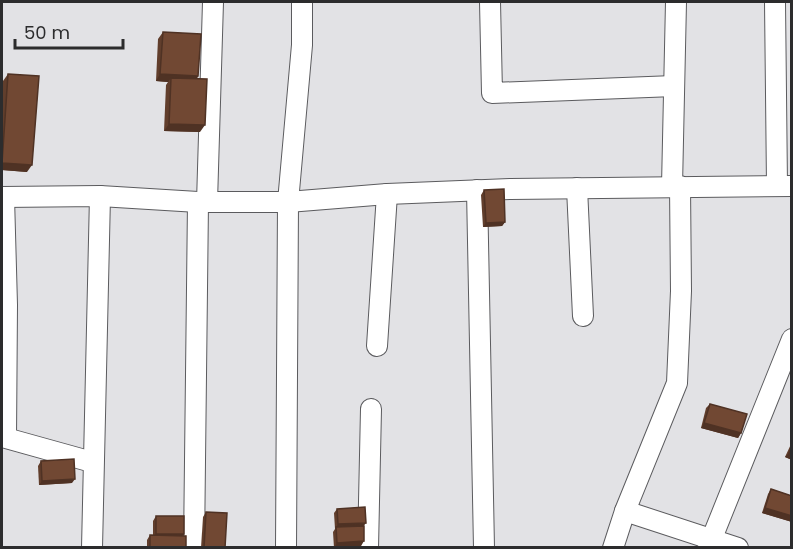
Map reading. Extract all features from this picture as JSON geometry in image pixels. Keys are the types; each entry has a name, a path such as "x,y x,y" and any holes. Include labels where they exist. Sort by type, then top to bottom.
{"street":[{"path":"194,548 203,202 213,2"},
{"path":"286,548 288,202 302,45 302,2"},
{"path":"490,2 492,93 674,86"},
{"path":"613,548 625,512 678,383 681,291 674,86 676,2"},
{"path":"92,462 4,437 3,197 100,196 203,202 288,202 477,190 784,186 775,2"},
{"path":"577,188 583,316"},
{"path":"477,190 484,548"},
{"path":"377,346 387,194"},
{"path":"92,548 92,462 100,196"},
{"path":"709,543 791,342"},
{"path":"368,548 371,409"},
{"path":"625,512 709,543 738,548"}],"building":[{"path":"163,32 201,34 198,76 160,74"},
{"path":"8,74 39,76 32,165 2,163"},
{"path":"171,78 207,79 205,125 169,124"},
{"path":"504,189 505,222 486,223 484,190"},
{"path":"710,404 747,414 741,433 704,423"},
{"path":"74,459 75,479 42,481 41,461"},
{"path":"771,489 792,496 792,516 765,508"},
{"path":"365,507 366,523 338,524 337,509"},
{"path":"206,512 227,513 225,548 204,548"},
{"path":"156,516 184,516 184,534 156,534"},
{"path":"364,526 364,541 337,543 336,527"},
{"path":"150,535 186,536 186,548 150,548"}]}
